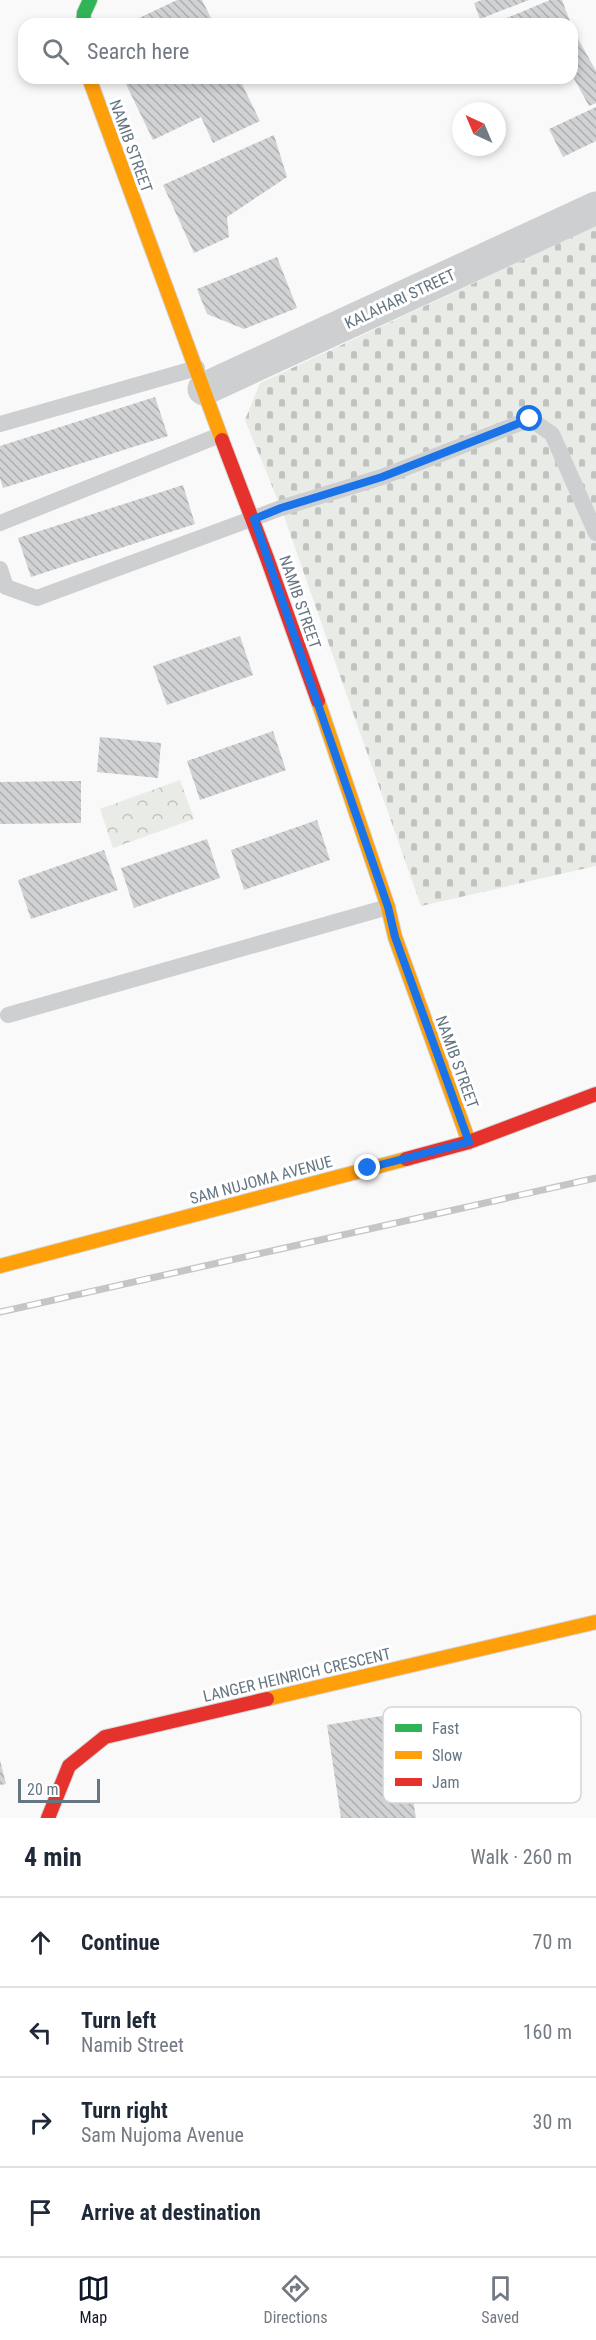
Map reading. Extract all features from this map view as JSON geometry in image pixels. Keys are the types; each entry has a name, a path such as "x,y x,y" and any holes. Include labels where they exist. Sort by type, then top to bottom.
{"street":[{"path":"84,18 90,0"},
{"name":"NAMIB STREET","path":"91,84 186,345 254,519 388,907 395,937 469,1142"},
{"name":"KALAHARI STREET","path":"201,379 596,208"},
{"name":"SAM NUJOMA AVENUE","path":"0,1266 469,1142 596,1094"},
{"name":"LANGER HEINRICH CRESCENT","path":"48,1818 69,1766 105,1737 596,1622"}],"lane":[{"path":"0,424 201,379"},
{"path":"0,569 6,587 37,598 281,508 382,477 530,419 552,434 596,533"},
{"path":"0,523 220,435"},
{"path":"8,1015 388,907"}],"green space":[{"path":"596,226 596,866 421,906 281,508 245,420 260,383"},
{"path":"180,780 194,819 113,848 100,809"}],"building":[{"path":"177,0 202,0 211,18 139,18"},
{"path":"482,0 529,0 483,18 480,18 474,3"},
{"path":"550,0 562,0 569,18 506,18"},
{"path":"578,39 596,71 596,103 589,106 577,84"},
{"path":"126,84 242,84 260,121 213,143 201,117 153,140"},
{"path":"596,107 596,141 563,157 549,129"},
{"path":"274,135 287,177 227,217 229,237 194,253 163,185"},
{"path":"277,257 297,308 244,329 207,314 197,289"},
{"path":"155,397 168,436 3,488 0,478 0,446"},
{"path":"183,485 195,524 31,577 18,538"},
{"path":"240,636 253,675 167,705 153,666"},
{"path":"273,731 286,770 200,800 187,761"},
{"path":"100,737 161,743 158,778 97,772"},
{"path":"81,781 81,823 0,824 0,782"},
{"path":"317,820 330,860 244,890 231,850"},
{"path":"207,839 220,878 134,908 121,868"},
{"path":"104,850 118,890 31,919 18,880"},
{"path":"383,1716 383,1803 414,1803 416,1818 341,1818 327,1725"},
{"path":"0,1760 6,1784 0,1785"}],"railway":[{"path":"0,1312 596,1178"}],"traffic: fast":[{"path":"84,18 90,0"}],"traffic: slow":[{"path":"91,84 222,440"},
{"path":"318,701 388,907 395,937 469,1142"},
{"path":"0,1266 406,1159"},
{"path":"267,1699 596,1622"}],"traffic: jam":[{"path":"222,440 318,701"},
{"path":"406,1159 469,1142 596,1094"},
{"path":"48,1818 69,1766 105,1737 267,1699"}],"route":[{"path":"368,1168 469,1142 395,937 388,907 254,519 281,508 382,477 530,419"}]}
